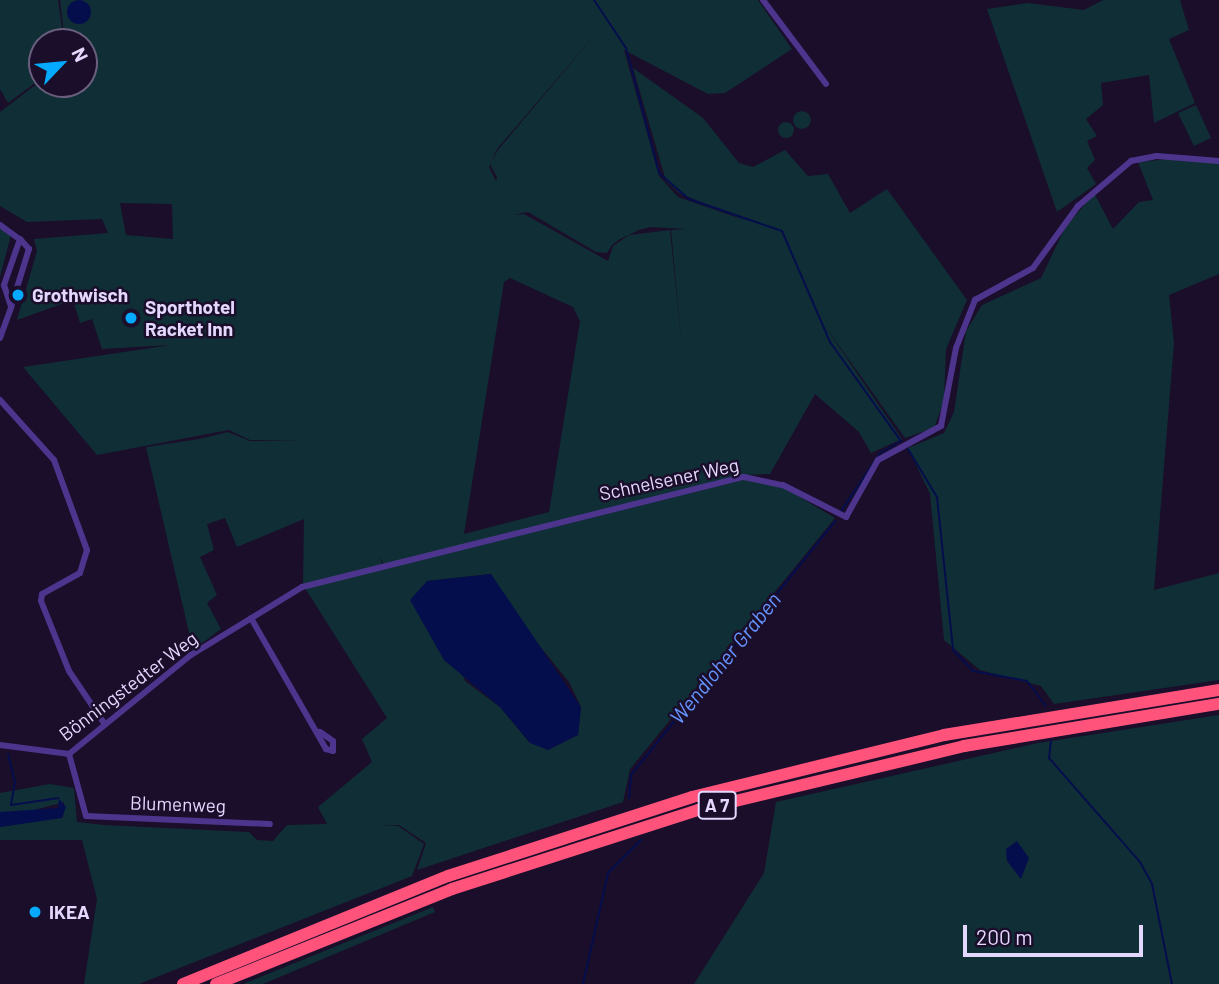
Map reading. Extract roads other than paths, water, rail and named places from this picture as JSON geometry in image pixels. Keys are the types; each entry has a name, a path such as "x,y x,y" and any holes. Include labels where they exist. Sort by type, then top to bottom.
{"highway":[{"name":"A 7","path":"183,984 435,881 705,793 944,735 1219,690"},
{"name":"A 7","path":"216,984 452,889 698,810 964,746 1219,704"}],"street":[{"path":"763,0 825,84"},
{"name":"Schnelsener Weg","path":"302,587 744,477 783,485 846,517 878,460 941,426 956,348 975,300 1033,268 1078,206 1131,161 1157,156 1219,161"},
{"path":"0,225 29,250 0,336"},
{"path":"11,307 3,290 19,239"},
{"path":"0,400 54,460 87,550 80,573 42,594 41,601 69,671 104,723"},
{"name":"Bönningstedter Weg","path":"0,745 69,754 104,723 251,618 302,587"},
{"path":"251,618 320,732"},
{"name":"Blumenweg","path":"69,754 86,816 270,824"}],"waterway":[{"path":"594,0 626,48 659,173 689,199 782,231 830,342 901,441 880,453 840,513"},
{"path":"908,449 937,497 953,650 973,671 1027,681 1046,706"},
{"name":"Wendloher Graben","path":"629,798 631,775 835,521"},
{"path":"1051,740 1049,758 1140,862 1152,884 1172,984"},
{"path":"8,754 15,782 11,805 58,798"},
{"name":"Wendloher Graben","path":"583,984 608,873 641,840"}],"place":[{"name":"Grothwisch","path":"18,295"},
{"name":"Sporthotel Racket Inn","path":"131,318"},
{"name":"IKEA","path":"35,912"}]}
